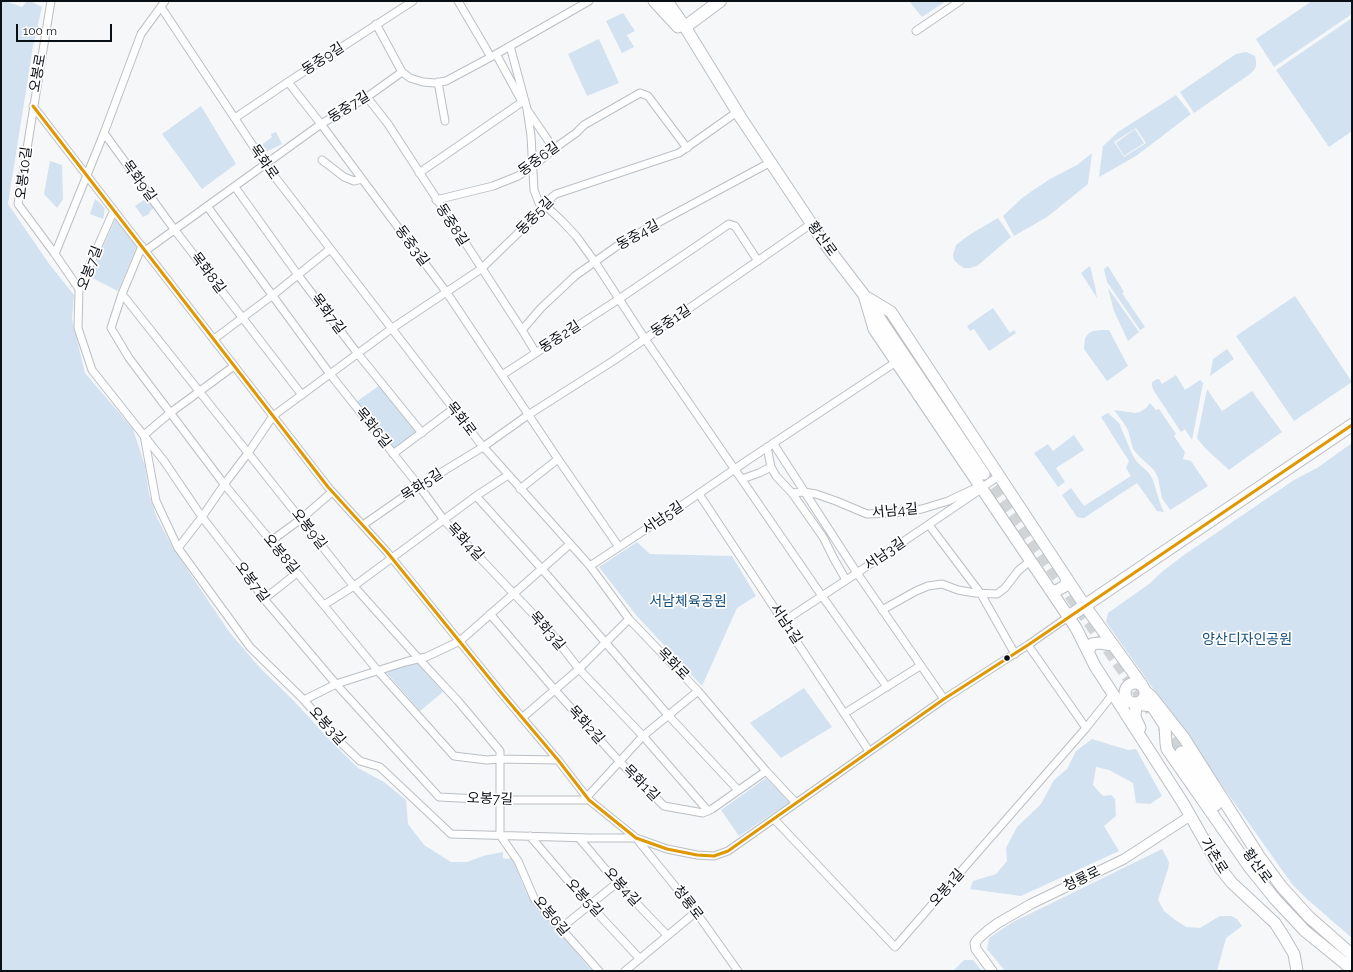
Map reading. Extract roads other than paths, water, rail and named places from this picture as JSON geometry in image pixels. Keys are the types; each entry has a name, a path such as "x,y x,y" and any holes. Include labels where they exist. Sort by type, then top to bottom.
{"main road":[{"path":"654,1 693,41"},
{"name":"황산로","path":"667,1 688,25 693,41 737,112 811,224 864,295 981,483"},
{"path":"676,1 688,25 720,1"},
{"path":"864,295 874,329 981,483 1030,561 1076,628 1095,666 1125,694 1130,702 1152,706 1165,726 1166,746 1250,868 1275,899 1305,931 1348,966 1352,966"},
{"path":"864,295 891,312 1085,606 1144,688 1184,738 1281,886 1309,917 1352,956"},
{"path":"1068,617 1352,425"},
{"path":"981,483 991,477 990,463"},
{"path":"1050,590 1056,591 1065,586 1067,579"},
{"path":"1088,652 1092,644 1099,643 1113,645"},
{"name":"가촌로","path":"1095,666 1183,803 1220,868 1227,877 1275,923 1294,954 1297,971"},
{"path":"1125,694 1127,687 1132,683 1139,684 1144,688 1145,695 1142,701 1136,704"},
{"path":"1136,704 1135,717 1138,726 1162,762 1164,773"},
{"path":"1166,746 1171,739 1184,738"},
{"name":"황산로","path":"1181,752 1237,838 1281,898 1310,929 1352,966"}],"street":[{"name":"오봉로","path":"51,1 33,106 332,492 392,558 558,760 588,799 636,838 667,849 697,854 714,856 728,851 944,699 1028,645 1068,617"},
{"name":"동중9길","path":"235,118 412,1"},
{"path":"458,1 554,149"},
{"path":"376,24 402,72 410,78 423,82 438,82 446,81 494,56 589,1"},
{"path":"916,31 960,1"},
{"path":"55,254 104,133 141,34 163,4"},
{"name":"목화로","path":"163,4 265,164 483,447 590,566 629,619 698,691 766,771 796,803"},
{"path":"510,46 523,101"},
{"name":"동중7길","path":"265,164 321,124 367,97 402,72"},
{"name":"동중3길","path":"288,82 447,293 528,415"},
{"path":"438,82 445,121"},
{"name":"동중6길","path":"436,200 493,186 518,176 576,133 584,125 632,97 640,94 648,96 687,148"},
{"name":"동중8길","path":"367,97 388,124 536,353"},
{"path":"419,173 523,101"},
{"name":"오봉10길","path":"33,106 18,204 79,289"},
{"path":"527,109 531,136 534,190 539,203 546,206 576,236 595,262 645,339 822,596 887,687"},
{"name":"동중5길","path":"391,329 482,269 546,206 556,194 680,153 737,112"},
{"name":"목화9길","path":"104,133 174,229"},
{"path":"322,160 344,177 354,180 362,179"},
{"name":"동중4길","path":"522,330 541,308 575,276 624,242 770,162"},
{"path":"144,248 174,229 265,164"},
{"path":"235,186 298,275"},
{"path":"207,206 330,374"},
{"name":"오봉7길","path":"114,210 79,289 78,328 92,370 164,461 202,517 264,599 336,684 439,797 500,800 588,799"},
{"name":"동중2길","path":"502,375 619,299 729,224 735,226 758,261"},
{"name":"동중1길","path":"483,447 528,415 645,339 811,224"},
{"name":"목화8길","path":"174,229 242,318"},
{"name":"오봉8길","path":"144,248 122,294 111,328 129,358 224,484 378,670 454,756 487,760 558,760"},
{"path":"214,339 273,295 330,249"},
{"name":"목화7길","path":"298,275 358,354"},
{"name":"오봉9길","path":"122,294 354,586 458,701 500,751 500,759"},
{"path":"242,318 302,395"},
{"path":"178,548 202,517 273,416 391,329"},
{"path":"358,354 422,433"},
{"name":"서남5길","path":"590,566 896,362"},
{"path":"144,435 170,413 234,366"},
{"name":"목화6길","path":"330,374 393,454 453,409"},
{"path":"528,415 619,547"},
{"name":"오봉3길","path":"144,435 156,501 178,548 250,647 304,700 337,739 360,761 380,767 451,834 579,838 636,838"},
{"path":"770,445 772,467 776,476 792,493 824,537 834,560 846,580"},
{"path":"770,445 804,492 857,574 944,699"},
{"name":"목화5길","path":"363,525 420,486 483,447"},
{"name":"목화4길","path":"393,454 420,486 444,520 514,594"},
{"path":"520,488 558,459"},
{"path":"742,479 772,467"},
{"path":"324,606 354,586 476,496 508,475"},
{"path":"981,483 999,476"},
{"name":"서남4길","path":"792,493 804,492 816,494 867,514 893,513 922,509 948,501 981,483"},
{"name":"서남3길","path":"784,621 929,525 981,483"},
{"path":"271,541 301,519 332,492"},
{"name":"서남1길","path":"699,494 869,751"},
{"path":"476,496 542,569 668,715 738,790"},
{"path":"929,525 981,594 1014,654"},
{"path":"304,700 336,684 378,670 426,657 460,641 570,544"},
{"path":"882,610 901,598 916,591 928,586 942,584 958,590 981,594 997,594 1018,571 1030,561"},
{"path":"264,599 297,573"},
{"name":"목화3길","path":"514,594 552,634 579,669"},
{"path":"490,614 554,689"},
{"path":"522,718 579,669 629,619"},
{"path":"1028,645 1086,728"},
{"path":"845,713 920,666"},
{"path":"579,669 643,736 708,810 766,771"},
{"name":"목화2길","path":"554,689 619,761"},
{"path":"588,799 619,761 643,736 698,691"},
{"name":"오봉1길","path":"774,819 895,948 1086,728 1113,694"},
{"path":"500,759 500,835"},
{"name":"목화1길","path":"619,761 664,806 703,813 708,810"},
{"name":"청룡로","path":"992,971 976,949 975,944 978,939 998,923 1031,904 1124,859 1190,816"},
{"name":"오봉6길","path":"500,835 518,862 534,898 599,971"},
{"name":"오봉5길","path":"530,836 590,905 640,959"},
{"name":"오봉4길","path":"579,838 617,882 667,935"},
{"name":"청룡로","path":"636,838 696,912 738,971"},
{"path":"561,928 617,882"},
{"path":"625,971 696,912"}],"tunnel":[{"path":"984,474 1151,711"},
{"path":"1162,726 1181,752"}],"park label":[{"name":"서남체육공원","path":"688,602"},
{"name":"양산디자인공원","path":"1247,640"}]}
